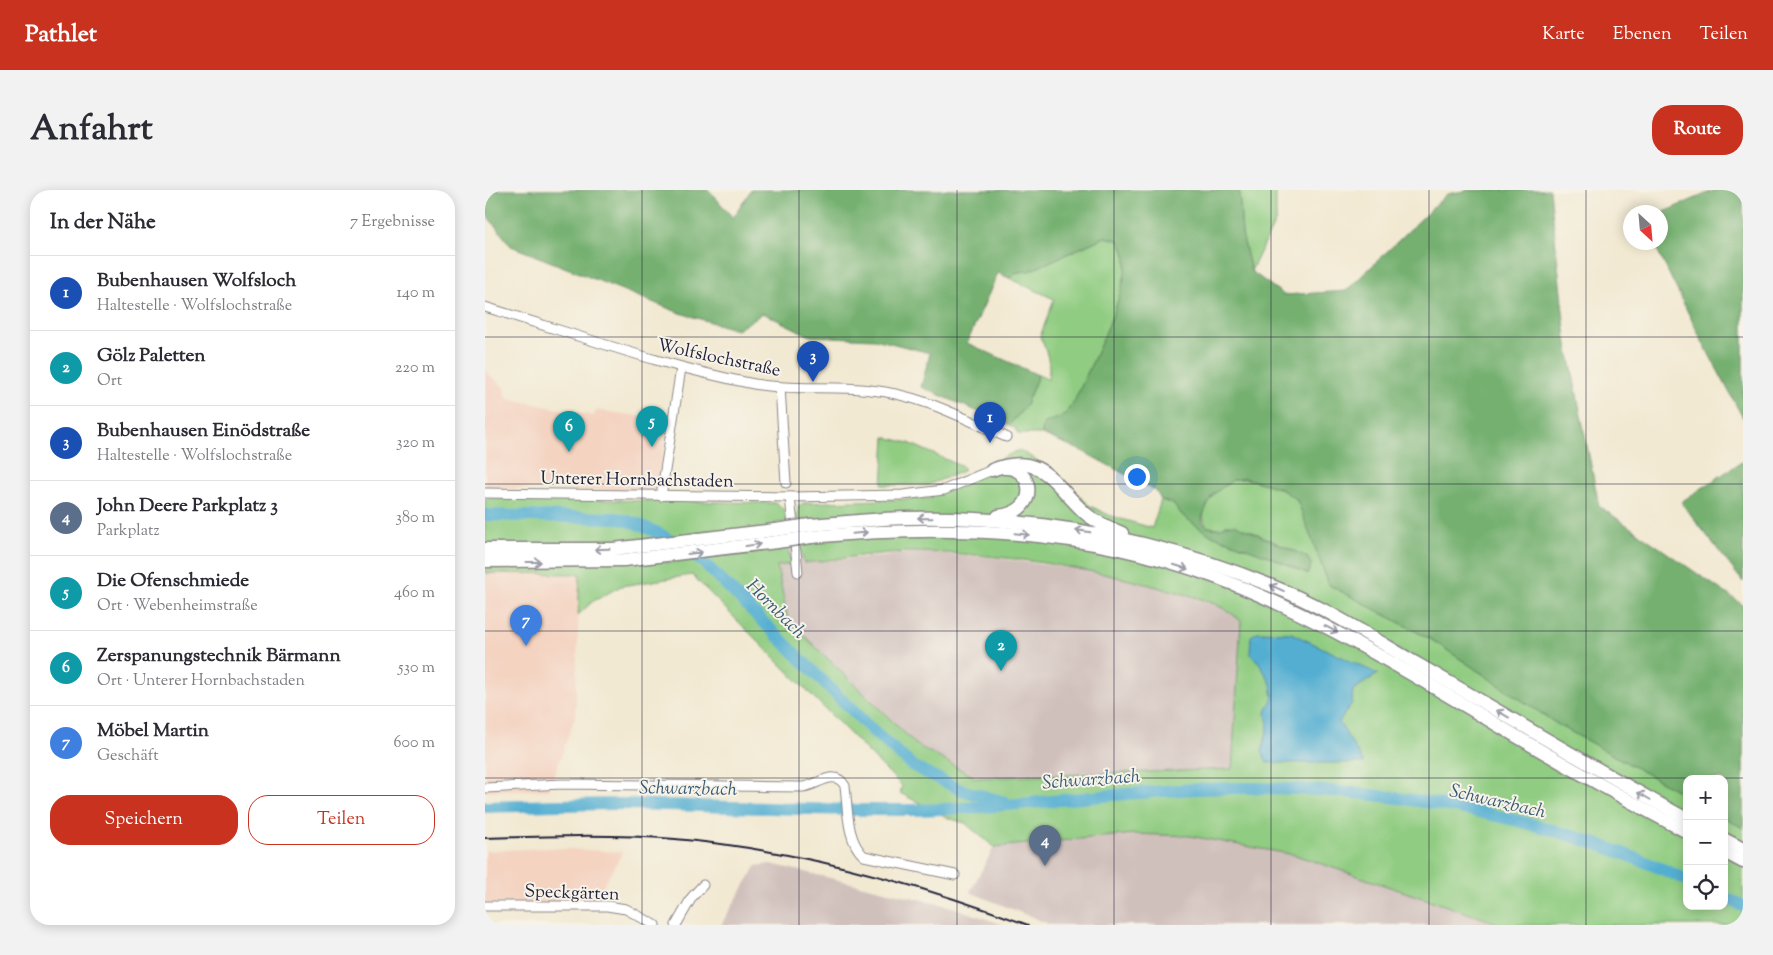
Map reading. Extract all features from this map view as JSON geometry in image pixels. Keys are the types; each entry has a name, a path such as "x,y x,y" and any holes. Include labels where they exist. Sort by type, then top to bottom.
{"highway":[{"path":"992,470 1012,464 1039,469 1055,480 1085,513 1115,530 1148,544 1273,586 1321,609 1683,817"},
{"path":"973,519 1010,515 1019,511 1026,504 1027,485 1019,472 1007,468 992,470"},
{"path":"485,561 587,562 661,557 728,548 776,536 903,518 973,519 1057,526 1148,544"},
{"path":"811,531 933,529 999,532 1056,538 1113,549 1213,576 1275,602 1341,634 1683,830"},
{"path":"485,549 580,550 651,546 717,538 776,536"},
{"path":"1728,841 1743,849"},
{"path":"1728,854 1743,862"}],"street":[{"name":"Wolfslochstraße","path":"485,307 681,368 780,387 870,389 909,396 943,408 1006,437"},
{"path":"661,496 681,368"},
{"path":"780,387 786,483"},
{"name":"Unterer Hornbachstaden","path":"485,493 790,497 931,493 953,487 992,470"},
{"path":"790,497 798,572"},
{"path":"485,788 531,785 803,787 835,777 841,779 845,786 851,827 857,849 864,856 955,875"},
{"path":"676,925 692,897 703,884"},
{"name":"Speckgärten","path":"485,906 607,906 626,909 655,925"}],"shaded area":[{"path":"485,371 503,386 506,396 510,399 594,416 596,410 644,417 647,413 669,417 657,491 485,488"},
{"path":"799,546 804,563 920,552 995,558 1106,573 1202,599 1227,608 1241,620 1232,769 976,778 917,745 788,620 777,566 791,564 788,547"},
{"path":"485,573 580,574 575,717 549,790 485,791"},
{"path":"1134,834 1190,836 1295,855 1503,925 1051,925 970,892 994,847"},
{"path":"551,848 623,852 593,903 485,903 485,851"},
{"path":"771,864 952,907 1004,925 721,925 756,866"}],"green space":[{"path":"485,190 709,190 733,218 751,190 1239,190 1242,234 1251,271 1284,295 1346,291 1447,194 1469,190 1550,190 1566,339 1599,506 1743,605 1743,828 1728,819 1728,775 1683,775 1683,794 1557,724 1432,640 1329,585 1297,500 1280,488 1244,478 1233,480 1212,495 1202,517 1203,523 1208,527 1220,529 1226,525 1236,525 1307,557 1311,564 1308,574 1268,556 1209,534 1183,516 1173,504 1161,500 1156,491 1082,451 1042,434 1043,424 1064,415 1074,402 1112,316 1124,280 1126,265 1126,258 1118,240 1105,237 1029,271 1017,272 1009,278 998,273 967,343 1038,375 1025,407 1009,425 921,387 930,353 875,339 810,336 763,313 737,330 680,313 511,246 485,213"},
{"path":"1239,190 1276,190 1276,220 1251,271 1242,234"},
{"path":"1715,190 1743,190 1743,418 1701,339 1657,250 1668,250 1668,210"},
{"path":"1105,237 1118,240 1124,252 1126,262 1124,281 1105,335 1074,402 1064,415 1043,424 1042,434 1018,434 1015,428 1009,425 1025,407 1038,375 1048,379 1048,357 1040,337 1054,299 1009,278 1017,272 1029,271"},
{"path":"885,437 909,443 963,467 963,471 928,485 882,485"},
{"path":"1019,450 1052,469 1090,506 1111,516 1152,528 1161,500 1173,504 1183,516 1209,534 1268,556 1308,574 1311,564 1307,557 1251,531 1208,527 1204,521 1206,507 1210,500 1221,487 1233,480 1248,479 1257,481 1286,492 1293,496 1300,507 1329,585 1432,640 1557,724 1683,794 1683,910 1728,910 1728,819 1743,828 1743,925 1503,925 1295,855 1190,836 1134,834 994,847 965,823 948,818 900,793 902,786 692,575 621,586 592,602 578,615 580,574 485,573 485,498 777,503 785,511 787,522 775,523 778,548 788,547 791,564 777,566 788,620 917,745 976,778 1232,769 1241,621 1213,603 1132,581 1073,568 982,556 907,552 804,563 799,546 812,544 809,519 797,521 798,506 804,503 932,498 931,488 949,483","holes":["709,532 735,554 666,563 645,540"]},
{"path":"1743,461 1743,582 1681,502"}],"water":[{"path":"1258,632 1291,633 1378,674 1353,690 1352,703 1339,722 1364,763 1267,763 1262,751 1268,727 1266,712 1273,697 1271,684 1260,664 1250,653 1251,636"}],"waterway":[{"name":"Hornbach","path":"485,515 616,518 635,523 656,532 681,546 704,563 874,732 913,766 961,790 1005,802"},
{"name":"Schwarzbach","path":"485,807 625,804 912,810 984,807 1199,789 1261,788 1323,791 1386,797 1448,806 1510,819 1571,836 1630,856 1683,878"},
{"name":"Schwarzbach","path":"1728,899 1743,906"}],"railway":[{"path":"485,838 651,837 765,851 855,870 899,882 1028,925"}],"place":[{"name":"Bubenhausen Einödstraße","path":"813,382"},
{"name":"Bubenhausen Wolfsloch","path":"990,443"},
{"name":"Die Ofenschmiede","path":"652,447"},
{"name":"Zerspanungstechnik Bärmann","path":"569,452"},
{"name":"Möbel Martin","path":"526,646"},
{"name":"Gölz Paletten","path":"1001,671"},
{"name":"John Deere Parkplatz 3","path":"1045,866"}]}
